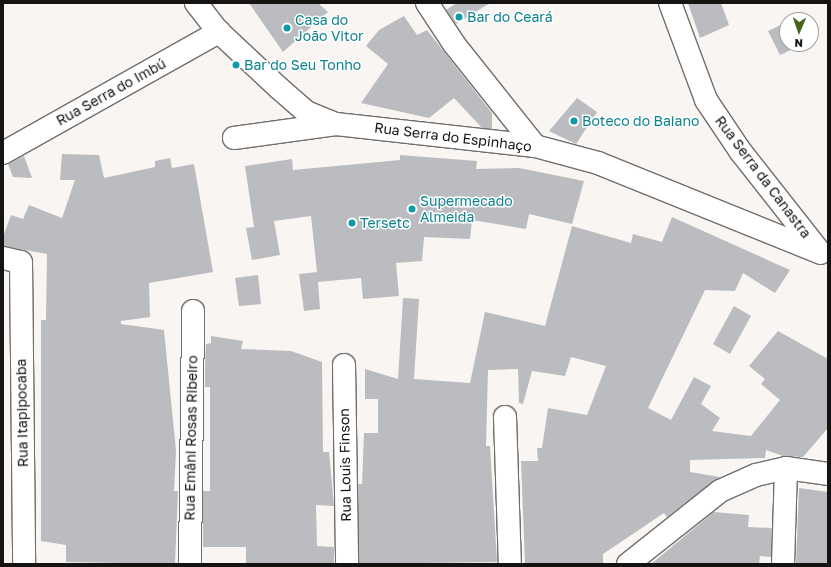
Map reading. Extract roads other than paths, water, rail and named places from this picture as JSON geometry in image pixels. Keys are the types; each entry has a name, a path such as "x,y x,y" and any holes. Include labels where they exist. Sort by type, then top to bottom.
{"street":[{"path":"196,3 219,32 306,112 336,124"},
{"path":"427,3 454,44 535,146"},
{"name":"Rua Serra da Canastra","path":"670,3 706,100 741,152 824,256"},
{"name":"Rua Serra do Imbú","path":"3,153 219,32"},
{"name":"Rua Serra do Espinhaço","path":"234,138 336,124 535,146 598,163 824,256"},
{"name":"Rua Itapipocaba","path":"12,260 24,564"},
{"name":"Rua Emâni Rosas Ribeiro","path":"190,564 193,311"},
{"name":"Rua Louis Finson","path":"344,365 347,564"},
{"path":"505,417 510,564"},
{"path":"628,564 720,491 756,475 786,468 828,474"},
{"path":"783,564 786,468"}],"place":[{"name":"Bar do Ceará","path":"459,17"},
{"name":"Casa do João Vitor","path":"287,28"},
{"name":"Bar do Seu Tonho","path":"236,65"},
{"name":"Boteco do Baiano","path":"574,121"},
{"name":"Supermecado Almeida","path":"412,209"},
{"name":"Tersetc","path":"352,223"}]}
